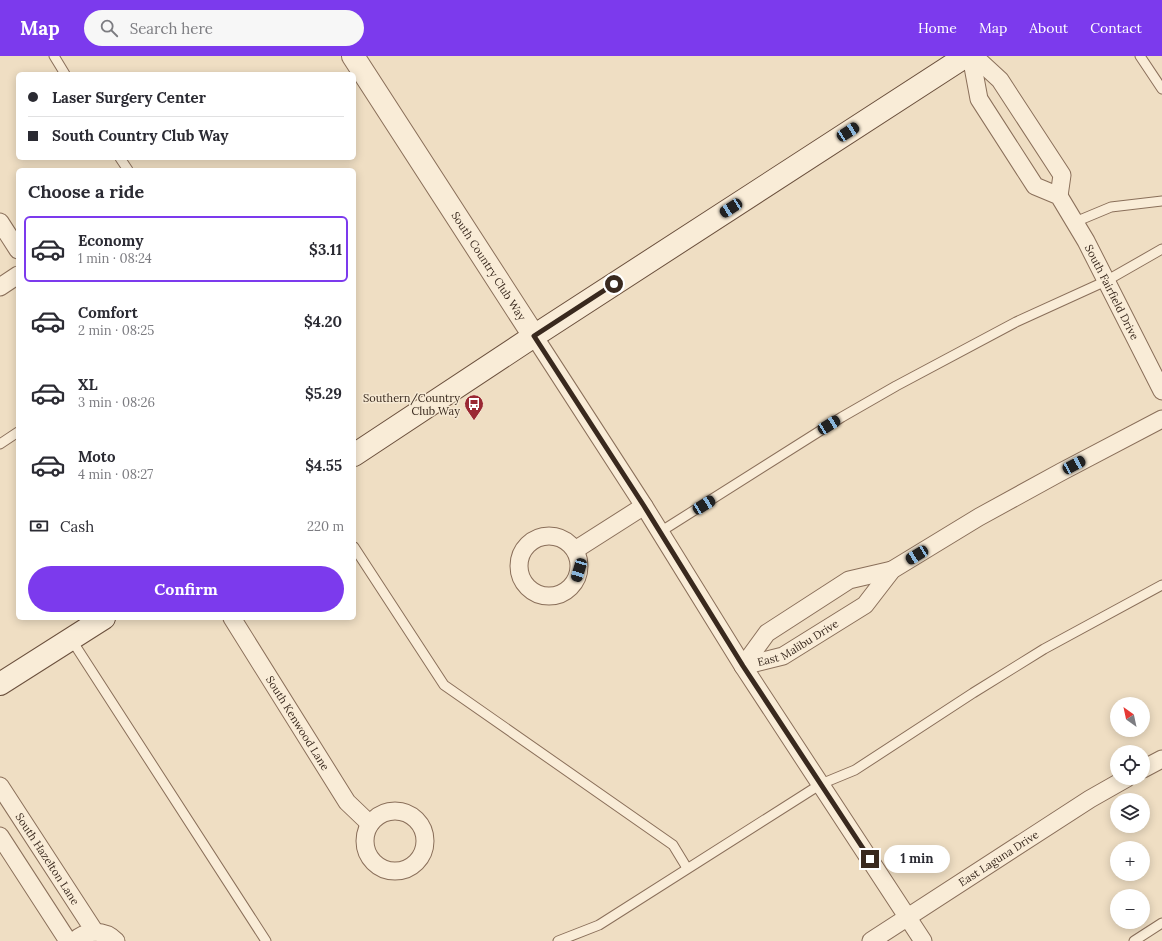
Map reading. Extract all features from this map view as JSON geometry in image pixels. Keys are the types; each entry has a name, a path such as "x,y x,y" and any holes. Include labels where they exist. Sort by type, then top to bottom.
{"main road":[{"name":"South Country Club Way","path":"353,56 534,336"},
{"path":"356,454 534,336 966,56"},
{"path":"0,684 101,620"}],"street":[{"path":"973,56 1000,80 1062,175 1059,196 1035,186 979,99 973,56"},
{"name":"South Fairfield Drive","path":"1059,196 1086,241 1162,391"},
{"path":"0,222 16,247"},
{"path":"0,287 16,276"},
{"name":"South Country Club Way","path":"534,336 644,506 743,666 923,941"},
{"name":"East Malibu Drive","path":"743,666 767,633 849,580 892,570 979,517 1162,419"},
{"path":"575,550 644,506"},
{"name":"East Malibu Drive","path":"743,666 783,656 865,604 892,570"},
{"name":"South Kenwood Lane","path":"233,620 347,802 370,824"},
{"path":"1150,765 1162,759"},
{"name":"East Laguna Drive","path":"871,941 1090,799 1115,785"},
{"name":"South Hazelton Lane","path":"0,786 95,932"},
{"path":"0,836 68,941"},
{"path":"74,941 86,933 95,932 105,934 116,941"}],"lane":[{"path":"54,56 64,72"},
{"path":"1140,56 1162,89"},
{"path":"1075,222 1111,207 1162,201"},
{"path":"660,532 835,422 896,386 1016,322 1106,281 1162,249"},
{"path":"0,444 16,433"},
{"path":"356,550 444,685 673,844 687,868"},
{"path":"558,941 599,925 821,784 855,770 966,697 1044,649 1162,585"},
{"path":"71,639 266,941"},
{"path":"1134,941 1162,923"}],"place":[{"name":"Southern/Country Club Way","path":"474,421"}],"route":[{"path":"614,284 534,336 644,506 743,666 870,859"}]}
